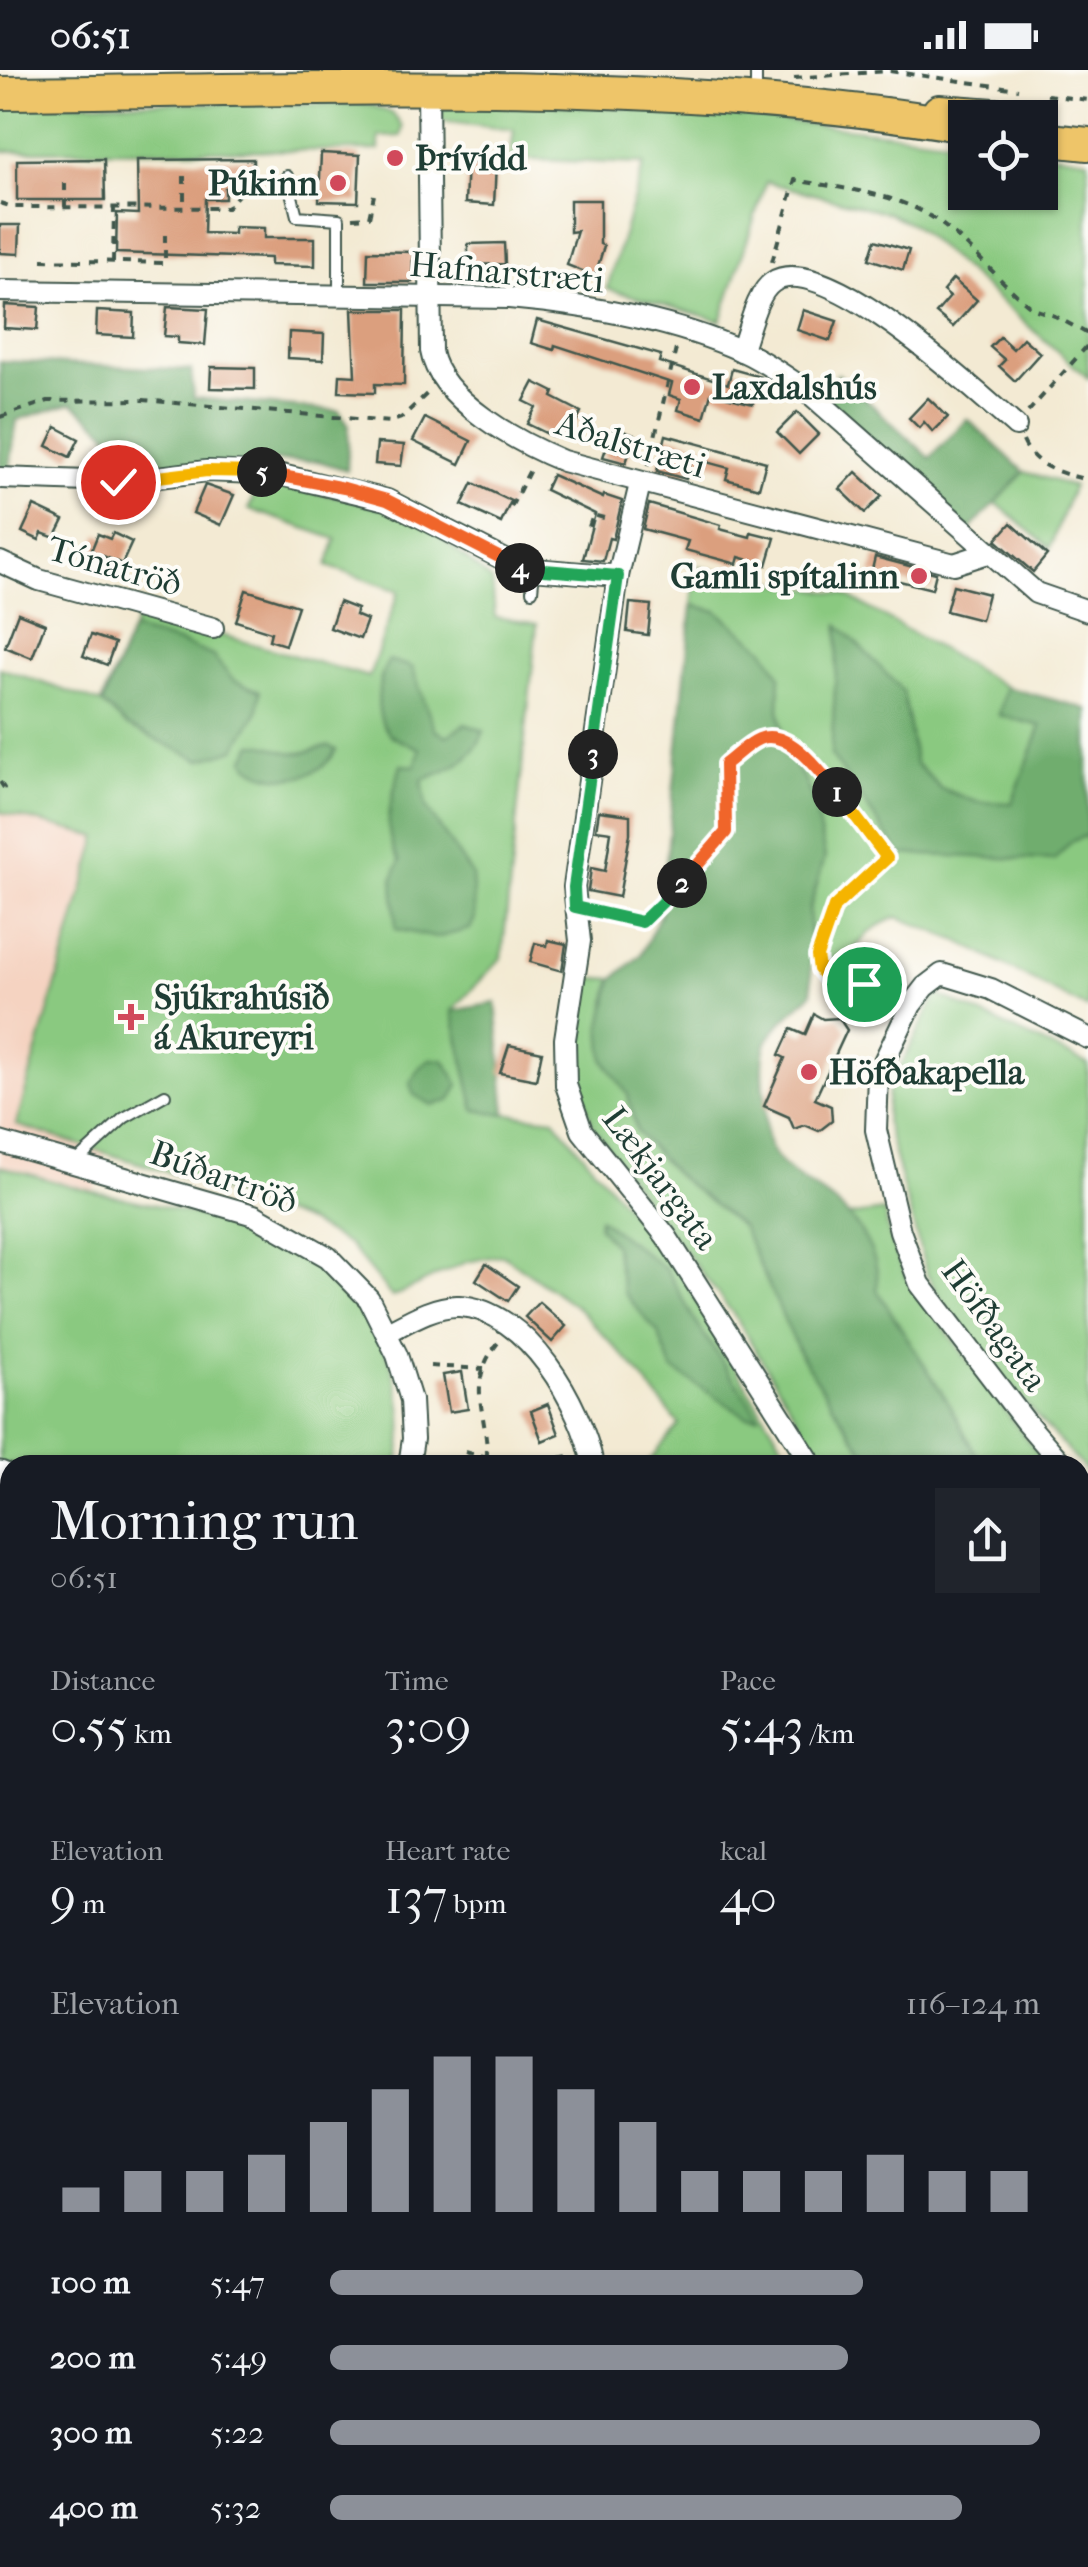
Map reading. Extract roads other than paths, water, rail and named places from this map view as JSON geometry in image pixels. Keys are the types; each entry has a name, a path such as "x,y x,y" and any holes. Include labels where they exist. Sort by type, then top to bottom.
{"highway":[{"path":"0,94 429,80 631,94 756,86 948,123"},
{"path":"890,114 948,111"},
{"path":"1058,120 1088,123"},
{"path":"1058,141 1088,144"}],"street":[{"path":"429,80 432,295"},
{"path":"742,351 766,288 778,278 796,278 830,288 905,330 1016,426"},
{"name":"Hafnarstræti","path":"0,291 432,295 572,304 682,331 742,351 807,392 1036,593 1088,611"},
{"name":"Aðalstræti","path":"432,295 434,369 499,428 535,450 642,484 954,564 988,553"},
{"path":"0,478 118,482 207,471 277,474 387,500 533,580 618,576"},
{"name":"Lækjargata","path":"642,484 618,576 574,887 580,941 564,1055 566,1085 574,1116 597,1154 666,1236 806,1455"},
{"name":"Tónatröð","path":"0,562 39,580 213,628"},
{"name":"Höfðagata","path":"1054,1455 920,1284 900,1230 876,1130 878,1074 911,1004 942,974 991,989 1088,1038"},
{"name":"Búðartröð","path":"0,1142 220,1203 283,1229 328,1257 369,1299 397,1355 411,1400 410,1455"},
{"path":"386,1333 454,1305 472,1308 511,1328 536,1350 561,1386 591,1455"}],"lane":[{"path":"287,176 297,216 339,219 339,294"},
{"path":"75,1163 124,1118 165,1096"}],"place":[{"name":"Þrívídd","path":"395,158"},
{"name":"Púkinn","path":"338,183"},
{"name":"Laxdalshús","path":"692,387"},
{"name":"Gamli spítalinn","path":"919,576"},
{"name":"Sjúkrahúsið á Akureyri","path":"131,1017"},
{"name":"Höfðakapella","path":"809,1072"}]}
